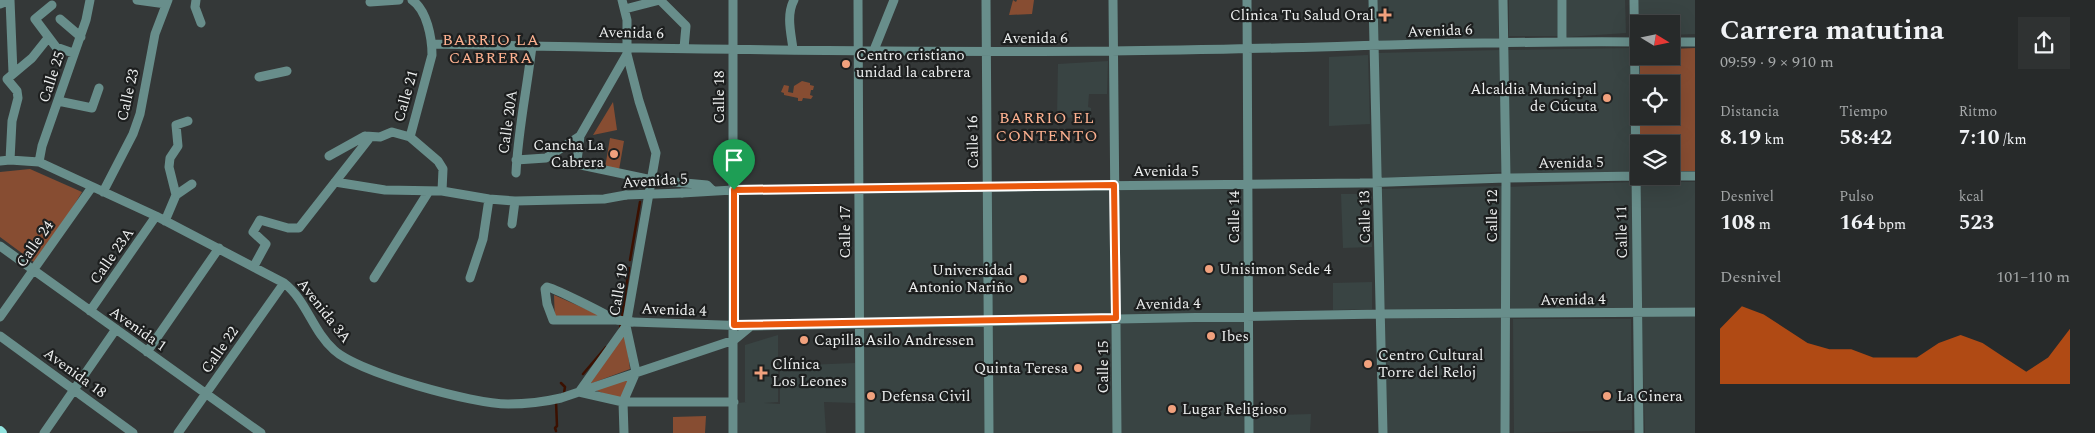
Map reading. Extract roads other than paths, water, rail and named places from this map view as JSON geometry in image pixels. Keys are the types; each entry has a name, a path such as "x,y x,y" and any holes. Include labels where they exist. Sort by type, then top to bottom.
{"street":[{"name":"Calle 25","path":"39,162 42,146 73,53 81,37 90,0"},
{"path":"137,0 167,2"},
{"path":"196,0 195,6 201,23"},
{"path":"370,2 399,0"},
{"name":"Calle 21","path":"412,0 420,5 432,44 432,55 410,136 444,169 442,191"},
{"path":"624,5 660,0 686,26 684,48"},
{"name":"Calle 18","path":"733,0 733,433"},
{"path":"793,49 789,16 794,0"},
{"name":"Calle 17","path":"858,0 860,433"},
{"path":"874,50 894,0"},
{"name":"Calle 16","path":"986,0 989,433"},
{"name":"Calle 15","path":"1112,0 1117,433"},
{"name":"Calle 14","path":"1247,0 1249,433"},
{"name":"Calle 13","path":"1373,0 1383,433"},
{"name":"Calle 12","path":"1502,0 1506,178 1505,433"},
{"path":"1562,0 1562,41"},
{"name":"Calle 11","path":"1634,0 1635,15"},
{"name":"Calle 23","path":"103,192 133,134 140,114 155,34 167,2"},
{"path":"5,3 13,73"},
{"path":"52,5 34,19 56,47 73,53"},
{"name":"Calle 19","path":"624,5 627,20 627,51 639,102 656,153 629,324 636,372"},
{"path":"60,19 81,37"},
{"path":"10,160 12,121 18,98 17,91 7,78 32,58 48,38"},
{"name":"Avenida 6","path":"432,44 532,46 627,51 684,48 985,52 1247,49 1562,41 1630,42"},
{"path":"1680,42 1695,42"},
{"name":"Calle 20A","path":"516,173 517,143 532,46"},
{"path":"627,51 580,136 576,158 581,165 652,180 708,185 713,191"},
{"name":"Calle 11","path":"1637,65 1637,135"},
{"path":"260,78 287,71"},
{"path":"58,101 92,108 99,88"},
{"path":"176,195 169,167 170,158 178,146 176,125 188,121"},
{"path":"329,156 365,136 380,137 392,132 410,136"},
{"path":"254,266 266,244 254,232 260,220 288,228 299,228 368,140 365,136"},
{"path":"516,160 546,158 580,136"},
{"name":"Avenida 3A","path":"0,161 39,162 156,216 284,282 295,291 315,326 335,351 382,374 482,402 507,404 546,401 579,392 623,402 734,402"},
{"name":"Avenida 5","path":"335,182 377,189 442,191 489,199 515,201 604,199 626,195 734,190 1248,184 1630,176"},
{"path":"1680,176 1695,176"},
{"path":"165,221 176,195 192,184"},
{"name":"Calle 11","path":"1637,185 1639,433"},
{"name":"Calle 24","path":"0,317 92,187"},
{"path":"374,278 429,191"},
{"path":"470,278 483,239 489,199"},
{"path":"512,224 515,201"},
{"name":"Calle 23A","path":"90,311 156,216"},
{"name":"Avenida 1","path":"0,246 261,433"},
{"path":"147,352 219,248"},
{"name":"Calle 22","path":"178,433 284,282"},
{"name":"Avenida 4","path":"615,320 553,320 545,290 550,286 615,320 629,324 751,326 860,322 1381,314 1695,312"},
{"path":"579,392 629,324"},
{"path":"579,392 734,340 751,326"},
{"path":"44,433 116,329"},
{"name":"Avenida 18","path":"0,336 133,433"},
{"path":"624,433 623,402 636,372"}],"waterway":[{"path":"630,260 640,202"},
{"path":"620,329 629,268"},
{"path":"583,374 606,347"},
{"path":"561,383 565,387 564,393"},
{"path":"556,401 556,431"}],"place":[{"name":"Clinica Tu Salud Oral","path":"1385,15"},
{"name":"Centro cristiano unidad la cabrera","path":"846,64"},
{"name":"Alcaldia Municipal de Cúcuta","path":"1607,98"},
{"name":"Cancha La Cabrera","path":"614,154"},
{"name":"Unisimon Sede 4","path":"1209,269"},
{"name":"Universidad Antonio Nariño","path":"1023,279"},
{"name":"Ibes","path":"1211,336"},
{"name":"Capilla Asilo Andressen","path":"804,340"},
{"name":"Centro Cultural Torre del Reloj","path":"1368,364"},
{"name":"Quinta Teresa","path":"1078,368"},
{"name":"Clínica Los Leones","path":"761,373"},
{"name":"Defensa Civil","path":"871,396"},
{"name":"La Cinera","path":"1607,396"},
{"name":"Lugar Religioso","path":"1172,409"}],"district":[{"name":"BARRIO LA CABRERA","path":"491,49"},
{"name":"BARRIO EL CONTENTO","path":"1047,127"}]}
